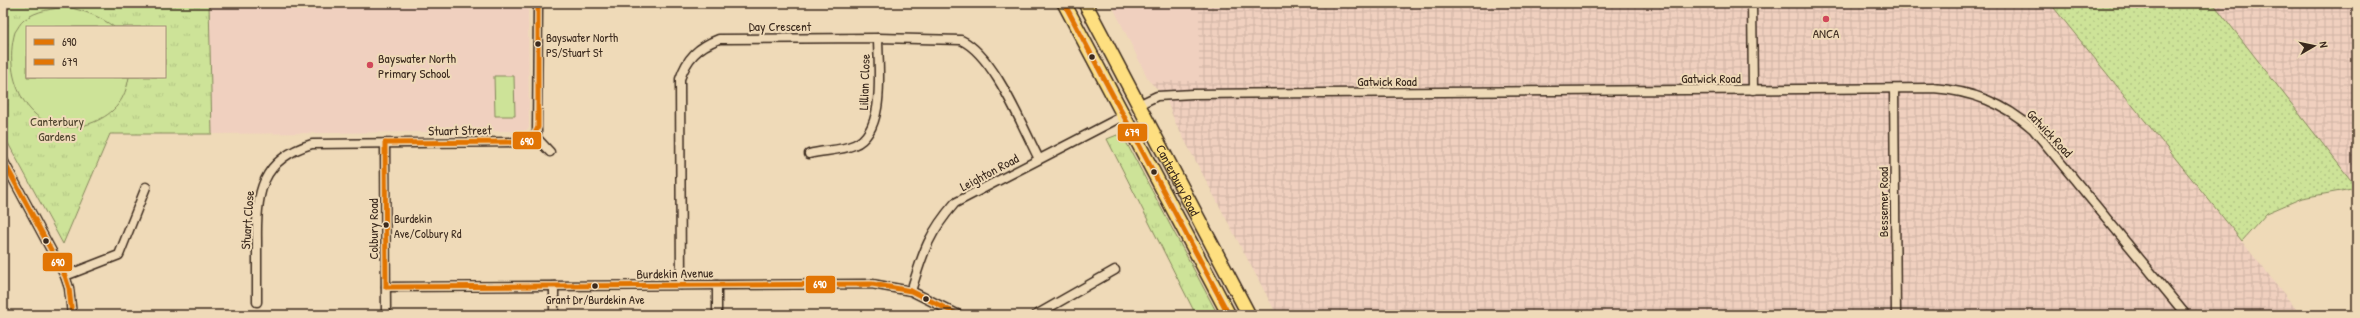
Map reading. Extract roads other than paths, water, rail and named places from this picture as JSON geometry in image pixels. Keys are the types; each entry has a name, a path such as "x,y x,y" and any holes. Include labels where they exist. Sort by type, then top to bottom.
{"main road":[{"name":"Canterbury Road","path":"1064,3 1229,315"},
{"name":"Canterbury Road","path":"1085,3 1249,315"},
{"path":"1123,116 1138,105"}],"street":[{"path":"538,3 538,127 535,136 550,152"},
{"path":"1752,3 1753,90"},
{"name":"Lillian Close","path":"809,154 854,145 872,125 877,107 878,38"},
{"name":"Day Crescent","path":"681,285 680,79 686,63 700,49 719,39 951,39 970,44 990,66 1039,159"},
{"name":"Gatwick Road","path":"1138,105 1157,96 1193,94 1933,88 1965,92 2001,105 2019,116 2033,129 2186,315"},
{"name":"Bessemer Road","path":"1894,89 1896,315"},
{"name":"Leighton Road","path":"912,291 923,250 940,220 955,203 1123,116"},
{"name":"Stuart Street","path":"385,143 525,142 535,136"},
{"name":"Colbury Road","path":"385,143 386,315"},
{"name":"Stuart Close","path":"257,302 258,200 262,184 272,167 293,151 312,144 385,143"},
{"path":"3,160 65,276 69,288 72,315"},
{"path":"65,276 119,255 146,188"},
{"path":"1036,315 1115,270"},
{"name":"Burdekin Avenue","path":"386,287 872,284 912,291 959,315"},
{"path":"717,285 717,315"},
{"path":"554,286 554,315"}],"place":[{"name":"ANCA","path":"1826,19"},
{"name":"Bayswater North PS/Stuart St","path":"538,44"},
{"name":"Bayswater North Primary School","path":"370,65"},
{"name":"Burdekin Ave/Colbury Rd","path":"386,225"},
{"name":"Grant Dr/Burdekin Ave","path":"595,286"}],"park label":[{"name":"Canterbury Gardens","path":"57,128"}]}
